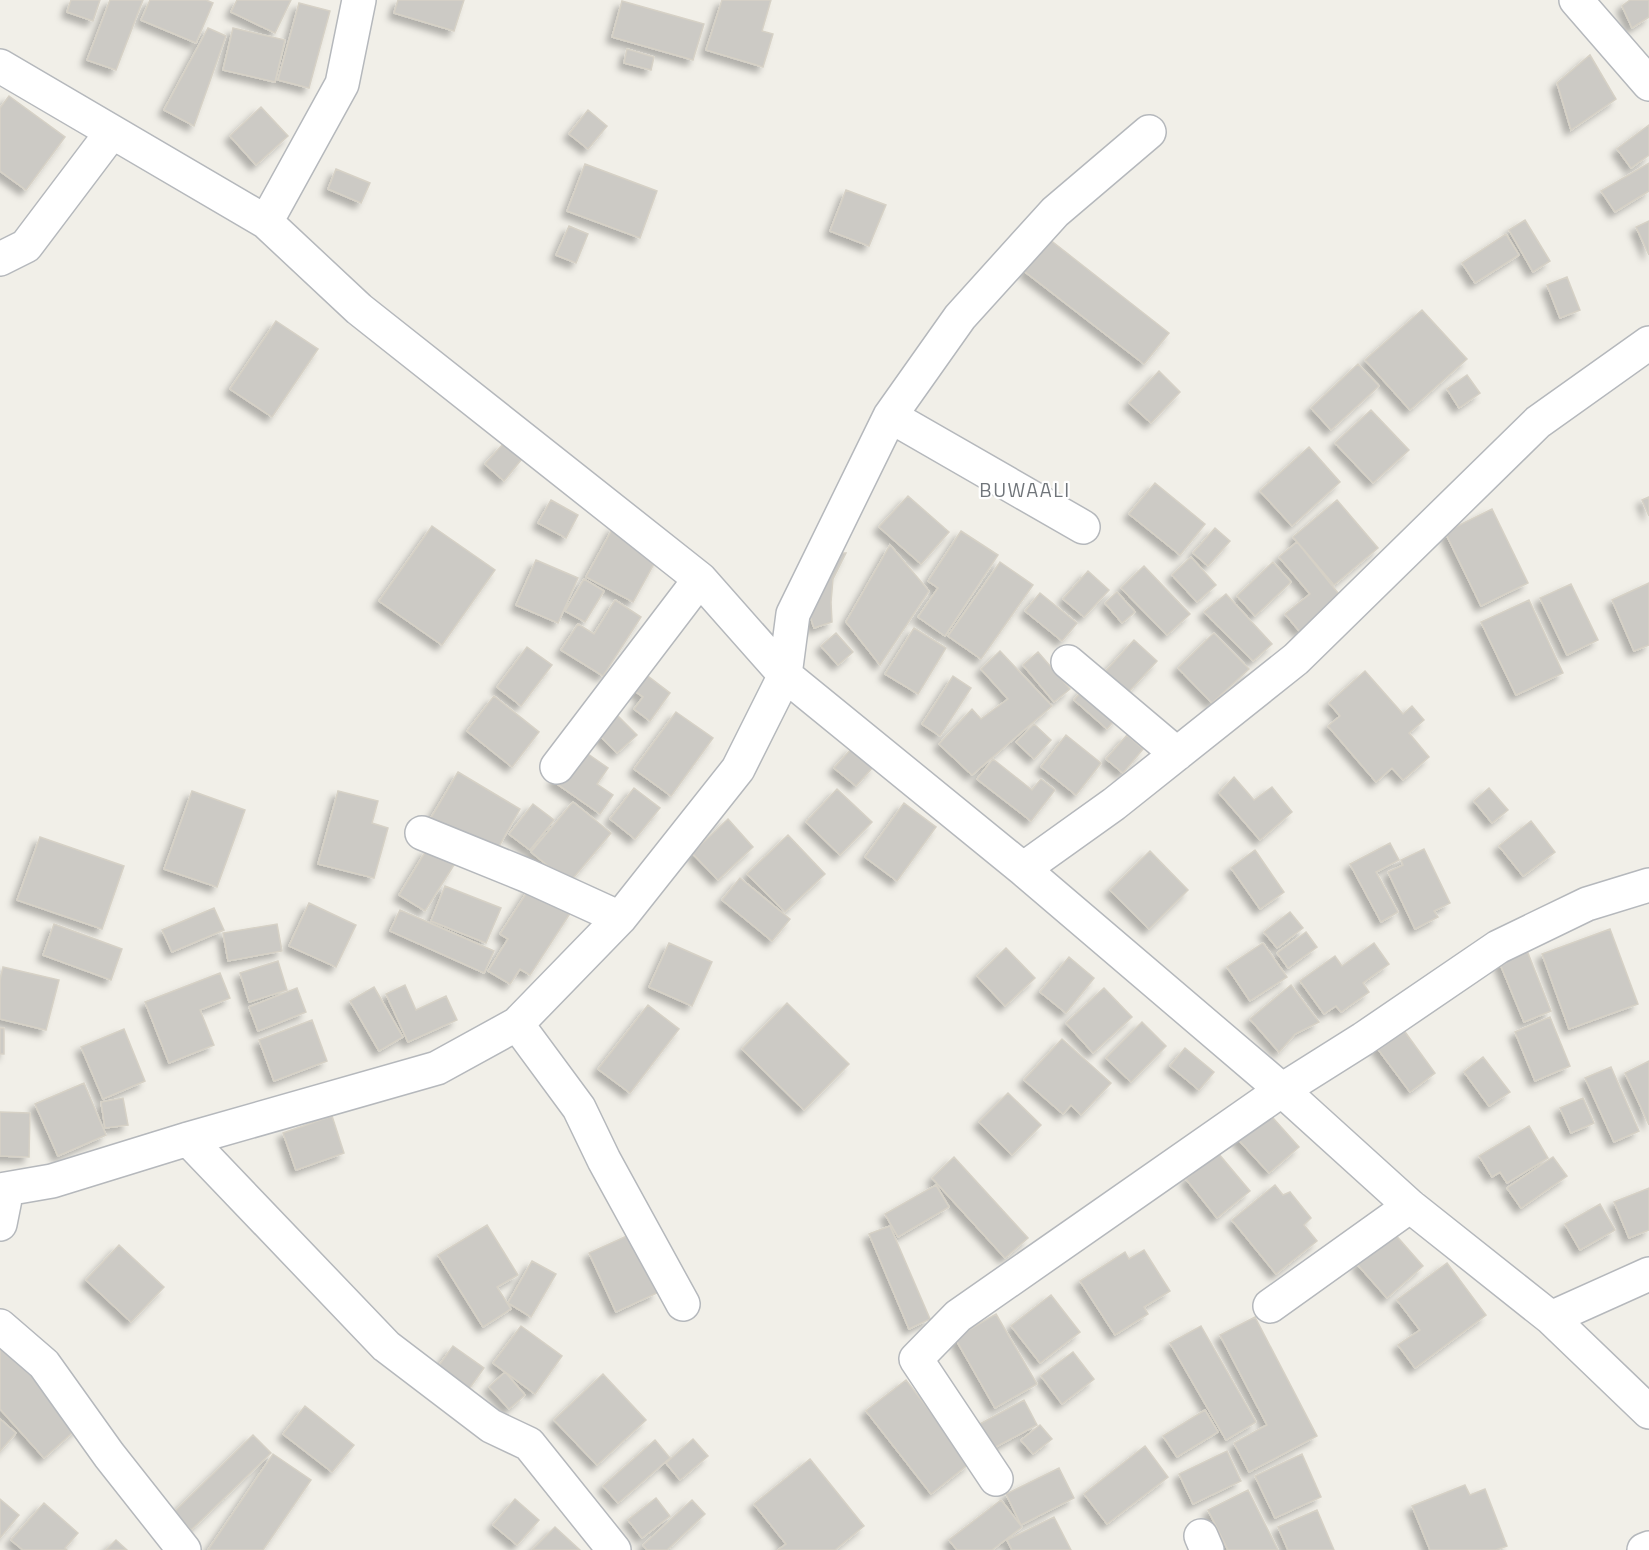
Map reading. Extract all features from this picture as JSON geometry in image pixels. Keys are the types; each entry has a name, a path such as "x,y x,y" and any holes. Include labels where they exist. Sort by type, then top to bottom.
{"street":[{"path":"266,222 342,84 359,0"},
{"path":"1576,0 1649,84"},
{"path":"0,66 266,222 359,309 700,579 785,675 1023,868 1282,1090 1410,1206 1551,1318 1649,1412"},
{"path":"0,259 26,246 112,132"},
{"path":"0,1224 3,1190 52,1181 188,1139 438,1068 517,1024 620,918 738,769 785,675 793,614 890,416 960,317 1055,212 1149,132"},
{"path":"1023,868 1114,804 1296,659 1538,422 1649,343"},
{"path":"890,416 1083,527"},
{"path":"557,767 700,579"},
{"path":"1068,662 1178,754"},
{"path":"422,833 528,876 620,918"},
{"path":"996,1479 916,1359 958,1316 1282,1090 1363,1039 1498,947 1587,904 1649,885"},
{"path":"517,1024 579,1108 604,1160 683,1304"},
{"path":"188,1139 386,1346 491,1426 529,1444 614,1550"},
{"path":"1270,1306 1410,1206"},
{"path":"1551,1318 1649,1274"},
{"path":"0,1326 44,1364 109,1455 184,1550"},
{"path":"1644,1550 1649,1548"}],"building":[{"path":"71,0 100,0 93,21 67,12"},
{"path":"110,0 143,0 116,70 87,60"},
{"path":"150,0 206,0 213,3 196,43 141,20"},
{"path":"237,0 291,0 275,33 231,12"},
{"path":"398,0 464,0 454,31 394,13"},
{"path":"722,0 771,0 762,31 773,34 763,67 706,50"},
{"path":"1630,0 1649,0 1649,17 1632,28 1622,6"},
{"path":"622,1 704,24 693,60 612,37"},
{"path":"299,3 330,11 309,88 278,80"},
{"path":"208,28 226,36 194,126 164,110"},
{"path":"233,28 285,40 275,82 223,70"},
{"path":"627,49 654,57 651,70 624,63"},
{"path":"1590,55 1616,99 1571,130 1557,83"},
{"path":"9,96 65,137 26,190 0,171 0,108"},
{"path":"261,107 288,136 256,165 230,136"},
{"path":"588,110 607,126 588,149 569,134"},
{"path":"1649,125 1649,155 1631,168 1617,149"},
{"path":"1649,163 1649,191 1615,212 1601,191"},
{"path":"585,164 657,191 640,238 567,211"},
{"path":"336,169 370,183 361,203 328,189"},
{"path":"846,190 886,205 869,246 830,231"},
{"path":"1525,220 1550,261 1533,272 1509,230"},
{"path":"1649,221 1649,255 1636,227"},
{"path":"569,226 588,234 576,263 556,255"},
{"path":"1506,234 1519,255 1475,283 1462,263"},
{"path":"1049,239 1169,333 1144,364 1024,271"},
{"path":"1567,277 1580,310 1560,318 1547,285"},
{"path":"1422,310 1467,359 1410,410 1365,360"},
{"path":"276,321 318,349 272,417 230,389"},
{"path":"1358,364 1379,386 1331,430 1311,408"},
{"path":"1159,371 1180,392 1151,423 1129,403"},
{"path":"1467,375 1480,393 1459,408 1447,389"},
{"path":"1371,410 1409,450 1373,483 1335,443"},
{"path":"503,444 521,460 504,481 485,464"},
{"path":"1309,447 1340,482 1292,526 1260,491"},
{"path":"1155,483 1205,524 1180,555 1129,514"},
{"path":"908,496 949,532 921,564 879,527"},
{"path":"1649,497 1649,516 1642,500"},
{"path":"551,500 578,515 566,538 538,523"},
{"path":"1337,500 1378,548 1334,585 1293,537"},
{"path":"1492,509 1528,583 1481,606 1445,532"},
{"path":"432,526 495,570 442,645 379,601"},
{"path":"614,526 661,551 633,602 586,577"},
{"path":"1215,528 1230,541 1208,566 1193,553"},
{"path":"961,531 998,555 945,636 918,617 938,588 928,581"},
{"path":"1297,542 1342,598 1300,632 1285,614 1310,594 1279,557"},
{"path":"890,545 929,591 880,665 846,622"},
{"path":"828,553 846,553 833,579 832,622 814,628 809,613"},
{"path":"1191,557 1216,585 1197,602 1172,575"},
{"path":"536,560 578,578 558,623 516,605"},
{"path":"1000,562 1033,585 981,659 948,636"},
{"path":"1273,562 1291,582 1255,616 1237,596"},
{"path":"1144,566 1190,614 1167,635 1121,588"},
{"path":"1088,571 1109,590 1084,617 1063,599"},
{"path":"584,579 604,591 585,622 565,611"},
{"path":"1649,583 1649,645 1634,651 1612,600"},
{"path":"1571,584 1598,640 1567,655 1540,598"},
{"path":"1117,592 1135,612 1122,623 1105,603"},
{"path":"1040,593 1077,623 1062,641 1025,611"},
{"path":"1226,594 1272,644 1253,661 1204,612"},
{"path":"615,600 641,617 603,676 561,650 578,624 594,634"},
{"path":"1529,600 1563,673 1516,695 1481,622"},
{"path":"914,628 946,648 918,694 885,674"},
{"path":"836,633 853,652 838,665 821,646"},
{"path":"1214,633 1249,669 1212,703 1178,668"},
{"path":"1134,640 1157,661 1125,696 1102,675"},
{"path":"527,647 552,665 521,706 497,687"},
{"path":"1000,651 1052,706 972,775 939,744 972,709 981,719 1008,699 981,669"},
{"path":"1038,652 1070,689 1054,702 1023,665"},
{"path":"640,670 670,693 650,721 634,709 643,697 628,686"},
{"path":"1365,671 1403,714 1412,706 1424,720 1409,733 1429,757 1403,780 1392,768 1376,782 1328,726 1340,716 1329,703"},
{"path":"953,676 971,688 940,736 922,724"},
{"path":"1085,687 1118,716 1107,729 1074,700"},
{"path":"494,696 539,732 512,767 467,731"},
{"path":"612,710 637,735 617,753 593,729"},
{"path":"676,712 713,738 671,796 634,769"},
{"path":"1034,724 1051,740 1034,759 1016,742"},
{"path":"1066,735 1101,763 1076,795 1041,767"},
{"path":"1127,735 1143,749 1123,773 1106,759"},
{"path":"578,747 608,768 597,784 613,795 600,814 553,781"},
{"path":"853,747 874,766 856,786 834,768"},
{"path":"993,759 1032,790 1041,779 1055,790 1031,821 977,779"},
{"path":"458,772 520,809 493,857 429,821"},
{"path":"1234,777 1254,800 1272,787 1292,812 1260,840 1219,793"},
{"path":"634,788 660,808 635,839 610,819"},
{"path":"1489,788 1508,810 1492,823 1474,801"},
{"path":"837,789 872,822 840,855 806,822"},
{"path":"192,791 245,810 217,887 164,869"},
{"path":"338,791 378,801 372,823 388,828 374,878 318,864"},
{"path":"573,802 611,833 569,883 531,852"},
{"path":"904,803 936,827 897,881 865,857"},
{"path":"533,804 554,820 530,850 509,834"},
{"path":"728,819 753,847 718,880 692,853"},
{"path":"1531,821 1555,852 1523,876 1499,846"},
{"path":"788,835 825,874 785,912 747,874"},
{"path":"40,837 124,866 102,929 17,900"},
{"path":"1390,843 1399,860 1376,872 1398,912 1381,922 1350,864"},
{"path":"427,849 454,865 425,911 399,895"},
{"path":"1424,849 1450,903 1434,911 1438,917 1415,929 1388,872 1403,865 1401,860"},
{"path":"1255,850 1284,892 1260,909 1231,868"},
{"path":"1150,851 1188,890 1149,929 1110,890"},
{"path":"740,878 790,919 772,941 722,900"},
{"path":"445,886 501,908 486,943 431,921"},
{"path":"531,886 571,912 530,975 520,969 510,984 488,971 508,939 500,934"},
{"path":"309,903 356,925 336,967 289,946"},
{"path":"214,908 224,930 172,952 162,930"},
{"path":"400,910 494,951 484,973 390,931"},
{"path":"1290,912 1303,928 1277,948 1264,932"},
{"path":"54,924 122,949 111,980 43,955"},
{"path":"277,924 282,951 228,961 223,933"},
{"path":"1610,929 1638,1004 1569,1029 1542,954"},
{"path":"1306,932 1317,947 1288,968 1277,953"},
{"path":"669,943 712,962 692,1006 649,987"},
{"path":"1263,943 1287,977 1250,1001 1227,967"},
{"path":"1374,943 1389,964 1363,983 1369,992 1341,1012 1336,1006 1324,1014 1300,981 1335,956 1342,966"},
{"path":"1006,948 1035,978 1005,1006 977,976"},
{"path":"1526,948 1551,1011 1524,1022 1498,959"},
{"path":"1069,957 1094,978 1066,1013 1040,992"},
{"path":"278,961 287,990 249,1002 240,973"},
{"path":"3,967 59,980 46,1030 0,1019 0,980"},
{"path":"220,973 230,998 200,1010 214,1045 169,1063 145,1002"},
{"path":"405,985 416,1010 446,996 457,1020 408,1042 386,994"},
{"path":"1291,985 1319,1022 1295,1034 1279,1052 1250,1019"},
{"path":"374,987 403,1037 379,1051 350,1001"},
{"path":"297,988 306,1012 258,1031 249,1007"},
{"path":"1104,988 1132,1017 1093,1053 1066,1023"},
{"path":"787,1003 849,1064 804,1110 742,1049"},
{"path":"648,1005 679,1029 630,1093 598,1069"},
{"path":"1550,1017 1570,1066 1535,1081 1515,1032"},
{"path":"312,1020 327,1061 274,1081 259,1040"},
{"path":"1142,1022 1166,1046 1131,1082 1106,1058"},
{"path":"1400,1025 1435,1073 1410,1092 1374,1044"},
{"path":"0,1028 4,1028 4,1054 0,1054"},
{"path":"124,1029 145,1081 103,1099 81,1047"},
{"path":"1062,1039 1111,1083 1081,1115 1071,1105 1063,1114 1024,1080"},
{"path":"1185,1048 1214,1072 1199,1090 1170,1066"},
{"path":"1483,1057 1510,1092 1489,1106 1464,1072"},
{"path":"1649,1061 1649,1125 1625,1073"},
{"path":"1611,1067 1639,1131 1614,1142 1585,1078"},
{"path":"84,1083 106,1135 58,1156 35,1104"},
{"path":"1008,1093 1041,1125 1012,1155 979,1122"},
{"path":"123,1098 128,1125 105,1128 101,1102"},
{"path":"1583,1098 1594,1123 1571,1133 1560,1108"},
{"path":"1265,1109 1299,1147 1269,1173 1235,1136"},
{"path":"0,1112 30,1113 29,1157 0,1156"},
{"path":"332,1116 344,1153 296,1170 283,1133"},
{"path":"1529,1126 1548,1158 1507,1183 1500,1172 1492,1177 1479,1156"},
{"path":"1218,1153 1250,1191 1217,1218 1186,1179"},
{"path":"954,1157 1028,1238 1005,1258 932,1178"},
{"path":"1553,1157 1567,1176 1521,1208 1507,1188"},
{"path":"936,1185 949,1207 898,1237 885,1214"},
{"path":"1275,1185 1283,1195 1290,1192 1311,1218 1304,1225 1317,1241 1276,1274 1232,1220"},
{"path":"1649,1188 1649,1230 1629,1238 1614,1202"},
{"path":"1600,1204 1615,1230 1580,1250 1565,1224"},
{"path":"487,1225 518,1275 497,1287 511,1309 483,1327 438,1255"},
{"path":"890,1226 930,1319 909,1329 869,1234"},
{"path":"1393,1232 1423,1266 1387,1298 1357,1264"},
{"path":"629,1235 657,1293 616,1312 589,1253"},
{"path":"119,1245 164,1287 131,1322 86,1280"},
{"path":"1144,1250 1170,1291 1144,1307 1148,1314 1115,1335 1080,1281 1125,1252 1129,1259"},
{"path":"532,1261 556,1274 531,1317 508,1303"},
{"path":"1447,1263 1486,1315 1415,1368 1398,1345 1420,1330 1397,1300"},
{"path":"1051,1295 1080,1332 1040,1363 1011,1326"},
{"path":"996,1314 1037,1384 995,1408 955,1338"},
{"path":"1255,1317 1317,1436 1249,1472 1234,1443 1267,1425 1220,1335"},
{"path":"521,1326 562,1356 535,1394 493,1363"},
{"path":"1201,1326 1256,1422 1226,1440 1170,1343"},
{"path":"4,1340 80,1426 44,1458 0,1409 0,1343"},
{"path":"453,1346 484,1368 469,1389 437,1368"},
{"path":"1073,1352 1094,1379 1062,1404 1041,1376"},
{"path":"505,1372 525,1395 509,1409 489,1387"},
{"path":"603,1374 646,1420 597,1465 554,1420"},
{"path":"906,1380 970,1463 931,1494 866,1411"},
{"path":"1024,1400 1037,1425 990,1450 976,1426"},
{"path":"305,1406 354,1445 332,1472 283,1434"},
{"path":"1205,1410 1218,1432 1177,1457 1163,1436"},
{"path":"0,1419 16,1433 0,1451"},
{"path":"1040,1425 1052,1439 1033,1454 1021,1440"},
{"path":"253,1435 271,1453 191,1530 174,1512"},
{"path":"693,1439 708,1456 680,1480 666,1463"},
{"path":"655,1440 670,1458 618,1503 603,1486"},
{"path":"1145,1446 1168,1477 1107,1524 1084,1494"},
{"path":"1227,1451 1241,1481 1193,1504 1179,1474"},
{"path":"273,1454 311,1480 263,1550 208,1550"},
{"path":"1302,1454 1321,1497 1275,1518 1255,1476"},
{"path":"810,1459 864,1526 835,1550 778,1550 786,1544 754,1504"},
{"path":"1059,1468 1074,1498 1021,1525 1006,1494"},
{"path":"1465,1485 1470,1495 1485,1489 1507,1546 1496,1550 1430,1550 1412,1506"},
{"path":"1248,1490 1278,1550 1228,1550 1208,1510"},
{"path":"656,1498 670,1516 642,1538 628,1520"},
{"path":"0,1499 19,1515 0,1538"},
{"path":"515,1499 539,1520 517,1545 493,1525"},
{"path":"692,1500 705,1514 667,1550 647,1550 643,1545"},
{"path":"1001,1500 1022,1527 992,1550 957,1550 949,1540"},
{"path":"44,1503 78,1533 65,1548 67,1550 23,1550 11,1540"},
{"path":"1317,1510 1334,1550 1288,1550 1278,1527"},
{"path":"1054,1517 1071,1550 1012,1550 1007,1540"},
{"path":"555,1527 580,1550 532,1550"},
{"path":"116,1540 127,1550 106,1550"}],"district":[{"name":"BUWAALI","path":"1025,490"}]}
